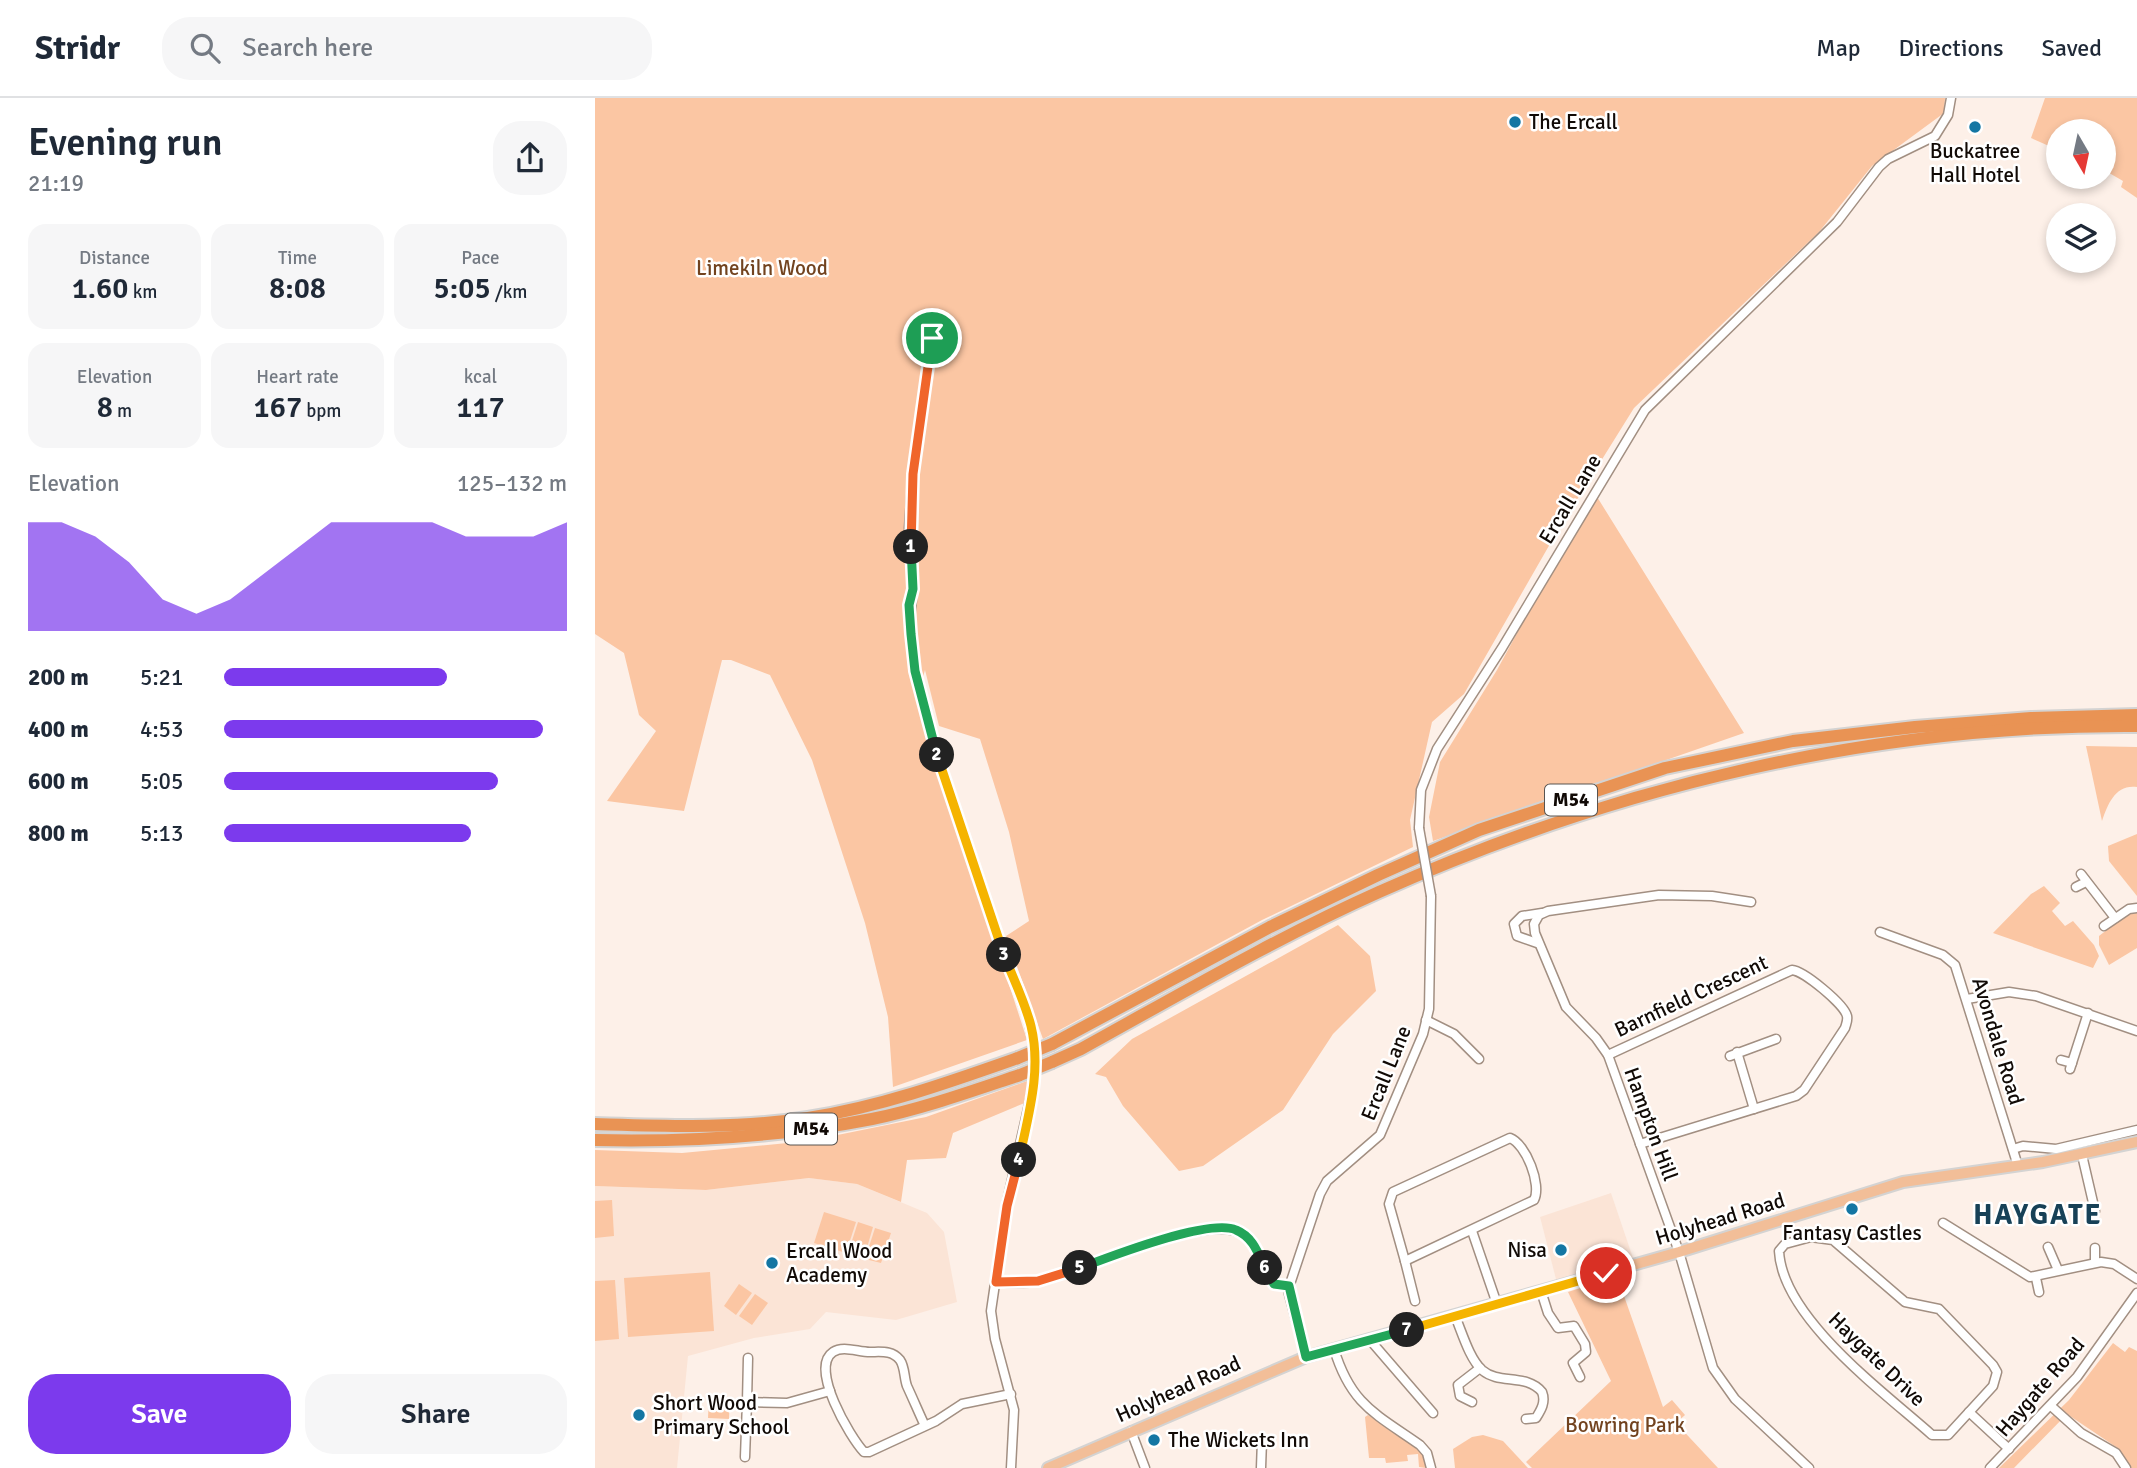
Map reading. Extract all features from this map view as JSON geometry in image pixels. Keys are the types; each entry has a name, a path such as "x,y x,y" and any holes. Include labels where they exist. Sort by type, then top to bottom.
{"highway":[{"name":"M54","path":"595,1124 739,1126 809,1118 870,1106 1018,1058 1052,1044 1270,927 1378,875 1479,830 1665,768 1793,741 1915,727 2031,718 2137,715"},
{"name":"M54","path":"595,1140 667,1142 812,1129 874,1119 1020,1075 1081,1049 1278,940 1380,891 1483,849 1668,788 1797,758 1916,740 2006,731 2137,726"},
{"name":"M54","path":"2006,731 2137,734"}],"main road":[{"name":"Holyhead Road","path":"1048,1468 1306,1357 1679,1252 1903,1182 2018,1166 2137,1142"}],"street":[{"name":"Ercall Lane","path":"1289,1286 1320,1194 1327,1181 1380,1135 1426,1020 1432,944 1431,897 1419,828 1421,790 1437,749 1502,648 1645,410 1837,222 1879,167 1888,159 1935,136 1948,115 1951,98"},
{"path":"932,338 913,474 909,528 913,589 909,605 911,634 925,712 993,925 1028,1018 1033,1041 1035,1078 1007,1206 992,1325 1010,1394 1014,1423 1011,1468"},
{"path":"2081,874 2097,891 2115,918"},
{"path":"2076,887 2086,882"},
{"name":"Hampton Hill","path":"1751,902 1712,896 1659,895 1522,916 1514,924 1517,936 1537,943 1566,1007 1608,1055 1679,1252 1705,1343 1722,1383 1735,1399 1809,1468"},
{"path":"2104,926 2137,908"},
{"path":"1537,943 1534,923 1543,912"},
{"name":"Avondale Road","path":"1880,932 1943,955 1955,965 2018,1166"},
{"name":"Barnfield Crescent","path":"1608,1055 1786,971 1799,971 1842,1008 1847,1016 1845,1028 1804,1090 1796,1096 1640,1144"},
{"path":"1967,999 2018,992 2137,1031"},
{"path":"2061,1059 2071,1066 2088,1013"},
{"name":"Ercall Lane","path":"1426,1020 1454,1034 1479,1059"},
{"path":"1754,1109 1734,1054 1776,1039"},
{"path":"2013,1149 2023,1146 2056,1149 2137,1130"},
{"path":"1405,1261 1532,1203 1537,1196 1537,1186 1514,1139 1504,1139 1393,1192 1389,1204 1415,1301"},
{"path":"2082,1155 2095,1211"},
{"path":"1943,1223 2036,1278 2039,1292"},
{"path":"996,1282 1038,1281 1133,1248 1191,1233 1224,1228 1245,1235 1253,1244 1271,1281 1289,1286 1306,1357"},
{"path":"1472,1231 1497,1304"},
{"name":"Haygate Drive","path":"1811,1237 1833,1240 1905,1302 1938,1309 1997,1372 1993,1387 1969,1412 1948,1434 1932,1434 1843,1357 1825,1340 1787,1281 1779,1251 1785,1244 1811,1237"},
{"path":"2048,1247 2058,1270"},
{"path":"2095,1248 2095,1262"},
{"path":"2036,1278 2095,1262 2114,1264 2137,1279"},
{"path":"1542,1291 1548,1314 1557,1328 1574,1326 1585,1344 1586,1352 1573,1363 1580,1377"},
{"name":"Haygate Road","path":"1990,1468 2077,1377 2137,1293"},
{"path":"1455,1316 1480,1368 1497,1377 1524,1381 1538,1388 1544,1403 1536,1418 1525,1419"},
{"path":"1370,1340 1433,1413"},
{"path":"925,1426 906,1384 901,1362 889,1353 846,1349 832,1352 825,1365 839,1417 864,1452 925,1426 962,1404 1010,1394"},
{"path":"1334,1349 1341,1371 1367,1409 1420,1445 1427,1452 1431,1468"},
{"path":"745,1457 748,1358"},
{"path":"1472,1402 1460,1396 1458,1385 1480,1368"},
{"path":"747,1402 787,1403 831,1391"},
{"path":"2051,1406 2081,1433 2116,1453 2126,1468"},
{"path":"1969,1412 2009,1449"},
{"path":"1131,1431 1145,1468"},
{"path":"1261,1468 1262,1440"}],"shaded area":[{"name":"Ercall Wood Academy","path":"809,1178 857,1184 927,1213 944,1232 957,1302 896,1320 826,1312 810,1329 754,1338 688,1356 677,1468 595,1468 595,1186 706,1190"},
{"path":"1611,1193 1634,1261 1557,1283 1540,1217"}],"green space":[{"name":"Limekiln Wood","path":"595,98 1945,98 1944,113 1872,166 1819,232 1634,408 1558,530 1464,694 1432,722 1410,820 1413,847 1262,920 1043,1039 1006,936 1029,921 1009,832 980,739 939,726 925,670 923,677 913,687 1027,1040 893,1087 888,1017 865,923 812,760 770,675 731,660 722,660 684,811 607,801 656,731 639,715 624,653 595,634"},
{"path":"2045,98 2137,98 2137,198 2121,187 2123,181 2116,177 2116,119 2046,119 2046,145 2031,138"},
{"path":"1594,492 1744,733 1433,841 1429,817 1440,762 1497,670"},
{"path":"2086,746 2137,747 2137,787 2118,792 2110,802 2102,821"},
{"path":"2137,834 2137,896 2109,861 2108,846"},
{"path":"2044,886 2060,903 2052,911 2065,926 2073,921 2094,945 2099,956 2093,968 1993,933 2031,894"},
{"path":"2130,912 2137,913 2137,948 2109,965 2099,945 2099,936"},
{"path":"1338,925 1370,956 1376,991 1333,1034 1283,1110 1203,1166 1179,1171 1123,1106 1106,1077 1095,1074 1132,1039"},
{"path":"1030,1080 1027,1102 953,1133 946,1158 907,1160 901,1202 857,1184 809,1178 706,1190 595,1186 595,1150 682,1153 808,1141 926,1117"},
{"path":"612,1200 614,1236 595,1238 595,1201"},
{"path":"824,1212 856,1222 846,1253 814,1243"},
{"path":"858,1222 873,1227 864,1258 848,1253"},
{"path":"875,1228 891,1233 881,1263 865,1259"},
{"path":"710,1272 714,1331 628,1337 624,1278"},
{"name":"Bowring Park","path":"1617,1276 1663,1407 1672,1400 1685,1415 1676,1423 1718,1468 1532,1468 1526,1462 1611,1381 1568,1292"},
{"path":"615,1280 619,1339 595,1341 595,1281"},
{"path":"739,1284 752,1293 736,1315 724,1306"},
{"path":"755,1294 768,1303 752,1325 739,1316"},
{"path":"2113,1343 2125,1352 2129,1347 2137,1351 2137,1468 2128,1468 2119,1449 2067,1414 2014,1468 1999,1468 2069,1400"},
{"path":"709,1396 730,1397 729,1419 708,1418"},
{"path":"1368,1415 1422,1450 1426,1468 1419,1467 1418,1454 1407,1455 1408,1461 1386,1463 1385,1458 1369,1458 1365,1417"},
{"path":"1483,1435 1503,1441 1528,1468 1455,1468 1453,1449 1472,1437"}],"place":[{"name":"The Ercall","path":"1515,122"},
{"name":"Buckatree Hall Hotel","path":"1975,127"},
{"name":"Fantasy Castles","path":"1852,1209"},
{"name":"Nisa","path":"1561,1250"},
{"name":"Ercall Wood Academy","path":"772,1263"},
{"name":"Short Wood Primary School","path":"639,1415"},
{"name":"The Wickets Inn","path":"1154,1440"}],"district":[{"name":"HAYGATE","path":"2038,1215"}],"route":[{"path":"932,338 913,474 909,528 913,589 909,605 915,671 936,753 993,925 1028,1018 1033,1041 1035,1078 1007,1206 996,1282 1038,1281 1133,1248 1191,1233 1231,1228 1245,1235 1253,1244 1271,1281 1289,1286 1306,1357 1606,1273"}]}
